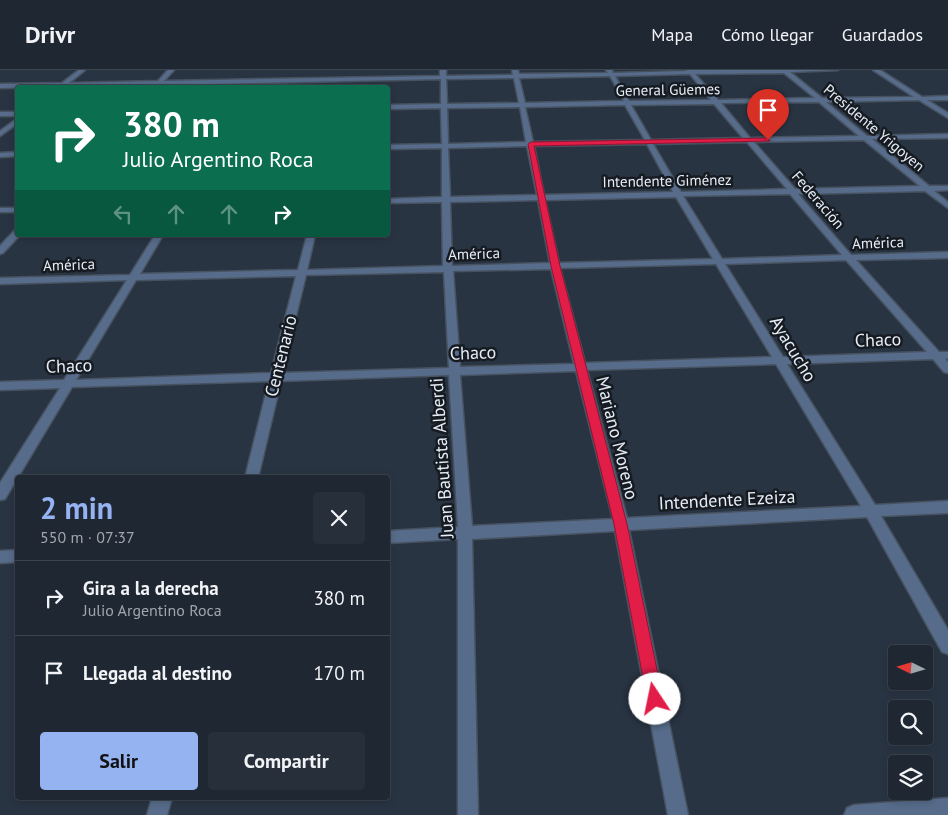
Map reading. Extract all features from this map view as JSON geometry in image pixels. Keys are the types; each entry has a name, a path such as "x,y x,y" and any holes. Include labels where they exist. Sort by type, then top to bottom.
{"street":[{"path":"63,85 82,70"},
{"path":"158,85 171,70"},
{"path":"352,85 356,70"},
{"name":"Presidente Yrigoyen","path":"784,70 948,206"},
{"path":"158,85 261,78 354,79 444,74 835,70"},
{"path":"876,70 948,116"},
{"name":"Federación","path":"690,71 849,258 942,355 948,369"},
{"name":"Ayacucho","path":"610,72 678,194 871,511 948,646"},
{"name":"Mariano Moreno","path":"516,73 556,266 621,524 678,815"},
{"name":"Juan Bautista Alberdi","path":"444,74 442,106 445,146 448,269 465,532 468,815"},
{"path":"257,85 261,78"},
{"path":"0,86 15,86"},
{"name":"General Güemes","path":"390,107 948,98"},
{"path":"0,114 15,114"},
{"path":"0,134 15,122"},
{"path":"390,147 948,136"},
{"path":"0,155 15,154"},
{"name":"Intendente Giménez","path":"390,201 948,188"},
{"path":"0,210 15,210"},
{"path":"0,251 15,235"},
{"path":"0,495 158,237"},
{"name":"Centenario","path":"252,475 310,237"},
{"name":"América","path":"0,280 948,255"},
{"name":"Chaco","path":"0,386 942,355"},
{"name":"Intendente Ezeiza","path":"390,537 948,507"},
{"path":"0,557 15,556"},
{"path":"157,815 161,800"},
{"path":"854,815 948,808"}],"route":[{"path":"655,699 621,524 556,266 531,144 768,140"}]}
